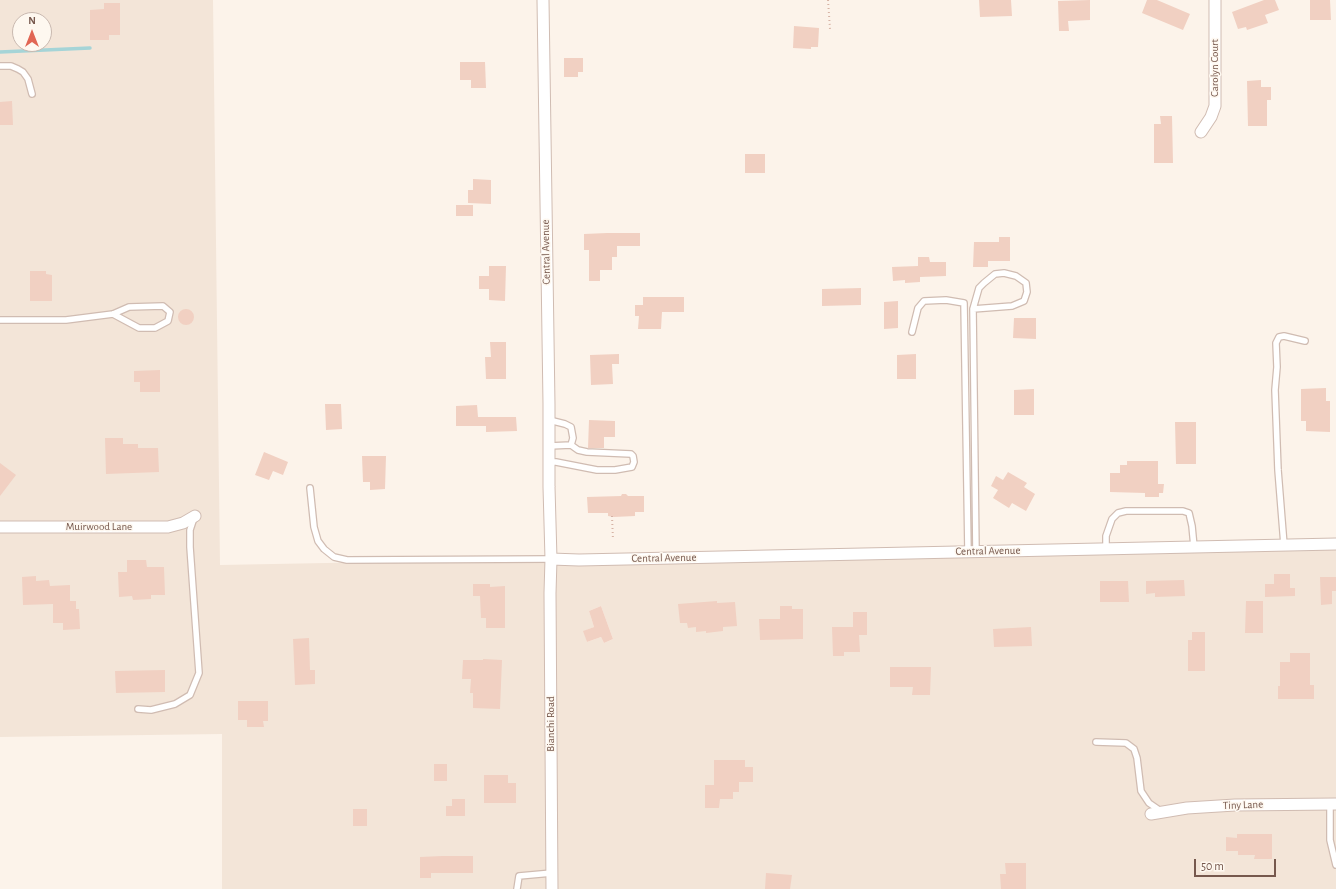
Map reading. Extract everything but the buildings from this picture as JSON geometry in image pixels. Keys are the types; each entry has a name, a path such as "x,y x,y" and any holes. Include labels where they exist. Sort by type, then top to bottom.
{"street":[{"name":"Central Avenue","path":"543,0 551,559 579,560 1336,544"},
{"name":"Carolyn Court","path":"1201,132 1211,117 1215,106 1215,0"},
{"name":"Muirwood Lane","path":"0,527 168,527 182,523 195,516"},
{"name":"Bianchi Road","path":"551,559 552,889"},
{"name":"Tiny Lane","path":"1157,813 1187,808 1234,805 1333,804"}],"lane":[{"path":"0,66 11,66 23,72 28,79 32,94"},
{"path":"972,552 973,309 979,288 995,274 1004,273 1016,276 1026,283 1027,292 1024,301 1012,306 973,309"},
{"path":"912,332 918,308 924,301 946,300 964,303 972,552"},
{"path":"0,320 66,320 113,314 129,307 163,306 170,312 168,321 155,328 139,328 113,314"},
{"path":"1284,545 1278,470 1275,397 1277,367 1276,343 1279,337 1284,336 1305,341"},
{"path":"549,420 571,427 573,434 571,445"},
{"path":"549,446 571,445 578,450 586,452 631,454 634,462 632,467 615,470 597,470 549,462"},
{"path":"310,488 314,527 318,541 324,549 334,557 346,560 551,559"},
{"path":"1106,549 1106,536 1112,519 1118,513 1126,511 1183,511 1189,514 1194,547"},
{"path":"138,710 151,710 175,704 190,696 199,673 190,548 190,530 195,516"},
{"path":"1096,742 1126,743 1134,749 1137,758 1141,790 1157,813"},
{"path":"1333,804 1330,840 1336,865"},
{"path":"517,889 519,876 552,873"}],"path":[{"path":"828,0 830,29"},
{"path":"612,516 613,540"}],"shaded area":[{"path":"0,0 213,0 220,565 1336,544 1336,889 222,889 222,734 0,737","holes":["601,606 613,639 604,643 601,637 587,642 584,631 594,627 589,611"]}],"waterway":[{"path":"0,52 90,48"}]}
